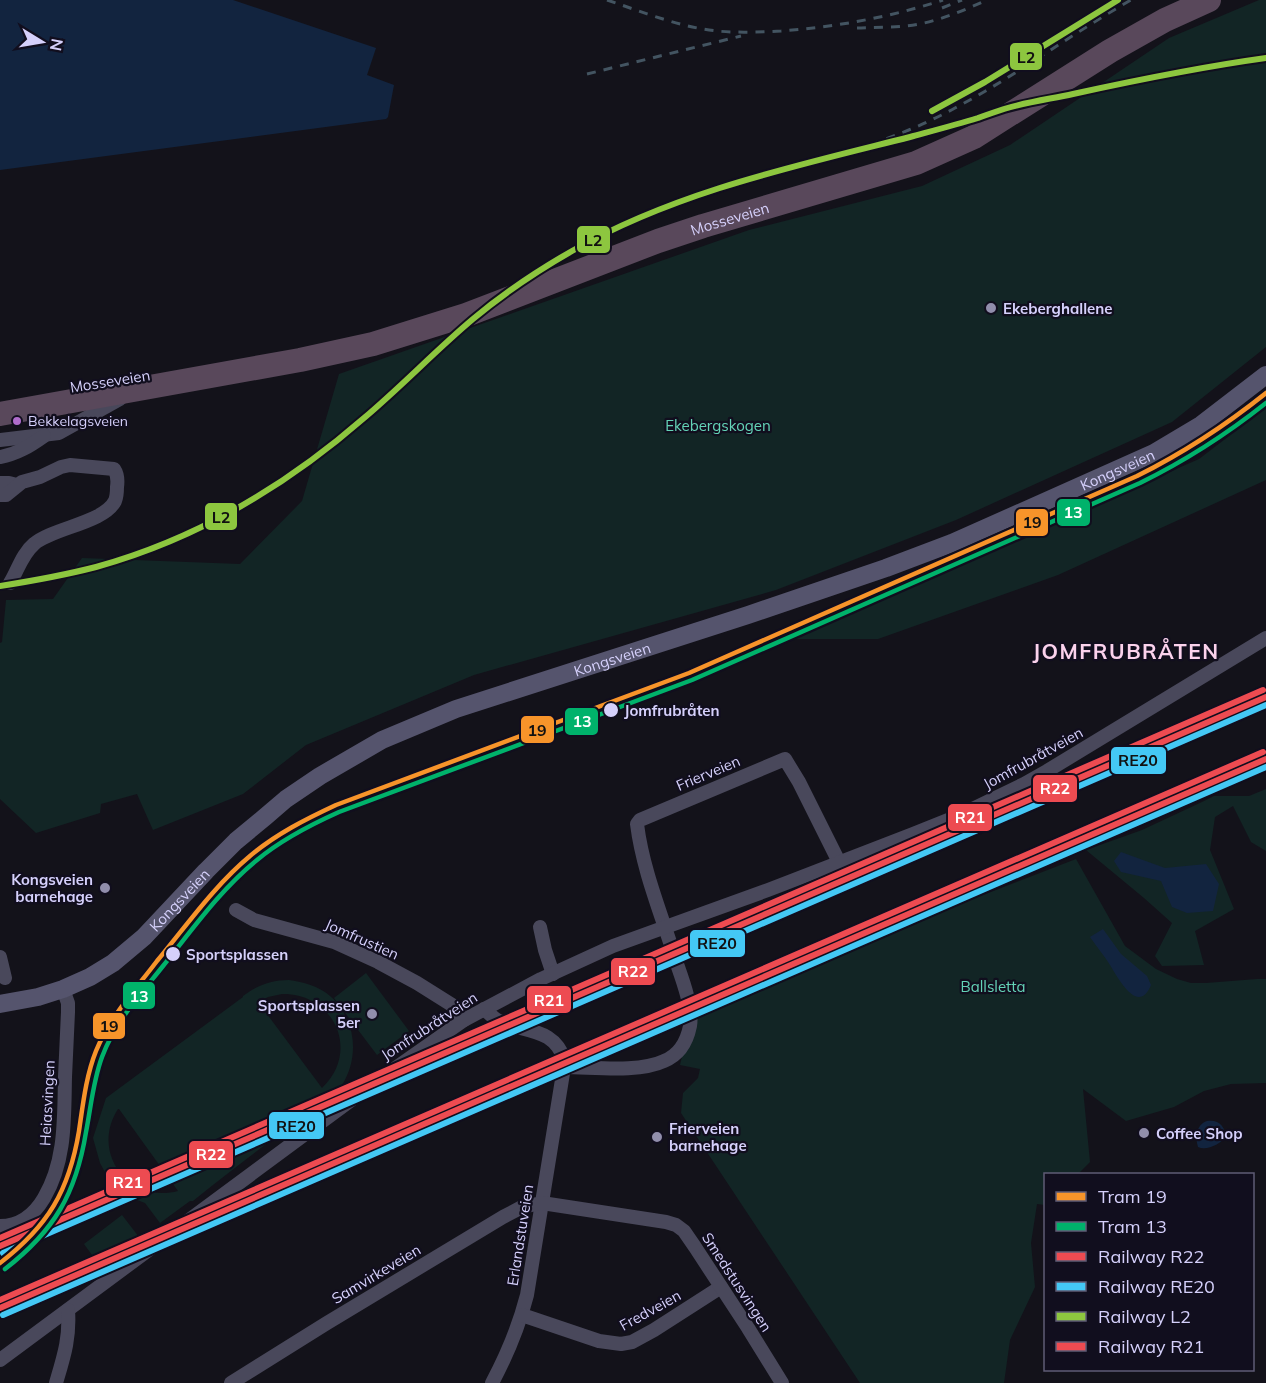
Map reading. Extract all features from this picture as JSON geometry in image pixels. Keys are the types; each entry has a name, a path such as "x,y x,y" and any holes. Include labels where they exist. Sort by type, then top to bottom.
{"highway":[{"name":"Mosseveien","path":"0,414 336,353 411,333 466,315 702,226 916,163 974,137 1110,51 1165,20 1209,0"},
{"name":"Mosseveien","path":"0,401 140,375 222,374"}],"main road":[{"name":"Kongsveien","path":"0,1004 38,997 63,989 103,970 135,946 236,841 286,799 341,763 382,740 456,709 737,618 886,568 952,543 1124,467 1170,444 1214,416 1266,375"}],"street":[{"name":"Mosseveien","path":"0,440 59,433 137,389"},
{"path":"0,457 27,448 46,435"},
{"path":"0,495 6,495 17,485 70,465 114,470 118,479 117,495 113,504 96,516 33,544 25,553 10,584"},
{"path":"0,483 17,485"},
{"name":"Jomfrubråtveien","path":"0,1360 370,1086 464,1020 553,974 614,946 958,816 1024,784 1266,638"},
{"name":"Frierveien","path":"666,927 643,856 637,824 639,820 785,759 839,862"},
{"name":"Jomfrustien","path":"236,910 254,920 326,939 378,962 452,1005 464,1020"},
{"path":"540,927 553,974"},
{"path":"484,1009 497,1021 535,1032 550,1039 563,1056 565,1067 645,1067 664,1062 679,1052 690,1026 690,1013 683,981 666,927"},
{"path":"0,957 5,978"},
{"name":"Heiasvingen","path":"0,1226 16,1224 32,1214 50,1188 58,1167 63,1137 68,1012 68,1003 63,989"},
{"name":"Erlandstuveien","path":"492,1383 522,1315 527,1295 560,1086 565,1067"},
{"name":"Smedstusvingen","path":"542,1203 676,1225 684,1232 721,1287 782,1383"},
{"name":"Samvirkeveien","path":"231,1383 503,1217 522,1207 542,1203"},
{"name":"Fredveien","path":"522,1315 599,1341 621,1344 632,1342 654,1330 721,1287"},
{"path":"56,1383 68,1336 68,1310"}],"green space":[{"name":"Ekebergskogen","path":"1259,0 1266,0 1266,347 1172,422 956,520 776,590 474,675 306,745 243,794 153,830 137,794 101,804 100,813 36,833 0,799 0,643 2,642 6,600 53,599 82,558 240,564 302,501 339,374 749,230 922,186 1010,145 1169,38"},
{"path":"1266,408 1266,480 1058,575 878,639 791,639 1199,459"},
{"path":"1266,789 1266,851 1251,842 1233,806 1215,817 1210,850 1234,909 1195,931 1204,965 1162,966 1155,956 1172,923 1086,850 1142,830 1214,796 1249,796"},
{"name":"Ballsletta","path":"1076,859 1125,946 1156,969 1191,983 1266,979 1266,1083 1231,1084 1204,1091 1174,1107 1126,1121 1083,1089 1090,1162 1079,1173 1044,1173 1044,1205 1037,1204 1031,1243 1035,1287 1010,1340 1004,1383 860,1383 681,1113 683,1093 698,1078 700,1069 680,1065 692,1013 913,922"},
{"name":"Sportsplassen 5er","path":"366,973 409,1031 377,1055 334,998"},
{"name":"Sportsplassen","path":"289,980 308,984 324,991 337,1002 342,1010 350,1027 353,1045 346,1078 336,1092 320,1107 160,1223 145,1203 129,1197 116,1187 100,1163 93,1138 106,1098 249,992 265,984","holes":["282,994 300,996 316,1003 328,1014 336,1027 340,1042 340,1058 334,1073 322,1088 258,1002","119,1109 178,1191 160,1193 144,1190 130,1182 119,1171 111,1157 109,1142 110,1125"]},
{"path":"122,1215 142,1241 103,1270 84,1244"}],"water":[{"path":"0,0 233,0 376,48 367,75 394,85 388,117 0,170"},
{"path":"1121,852 1165,868 1206,864 1219,884 1213,911 1187,913 1172,907 1161,881 1121,872 1114,861"},
{"path":"1103,929 1121,954 1147,976 1151,985 1146,994 1140,997 1134,996 1128,991 1090,937"},
{"path":"1207,1121 1221,1124 1226,1137 1213,1146 1198,1147 1197,1132"}],"railway":[{"path":"607,0 689,26 741,32 781,31 843,24 943,0"},
{"path":"942,8 962,0"},
{"path":"857,28 899,27 924,23 987,0"},
{"path":"822,160 923,124 978,96 1131,0"},
{"path":"587,74 741,36"}],"tram line":[{"name":"19","path":"0,1263 17,1249 43,1221 54,1206 62,1189 75,1152 90,1070 96,1051 116,1015 213,893 250,856 270,841 302,821 336,805 689,673 1137,476 1204,438 1266,393"},
{"name":"13","path":"5,1269 22,1255 50,1225 69,1193 82,1154 99,1066 107,1044 121,1020 219,897 257,860 276,846 339,812 692,680 1140,483 1205,446 1266,403"}],"rail line":[{"name":"L2","path":"932,111 985,82 1118,0"},
{"name":"L2","path":"0,586 72,573 133,555 170,541 239,508 272,488 334,443 378,406 459,331 509,291 572,251 652,212 780,170 944,128 1030,102 1217,65 1266,58"},
{"name":"R21","path":"0,1238 1263,690"},
{"name":"R22","path":"0,1246 1266,697"},
{"name":"RE20","path":"3,1253 1266,705"},
{"name":"R21","path":"0,1300 1263,752"},
{"name":"R22","path":"0,1308 1266,759"},
{"name":"RE20","path":"3,1315 1266,767"}],"place":[{"name":"Ekeberghallene","path":"991,308"},
{"name":"Bekkelagsveien","path":"17,421"},
{"name":"Jomfrubråten","path":"611,710"},
{"name":"Kongsveien barnehage","path":"105,888"},
{"name":"Sportsplassen","path":"173,954"},
{"name":"Sportsplassen 5er","path":"372,1014"},
{"name":"Coffee Shop","path":"1144,1133"},
{"name":"Frierveien barnehage","path":"657,1137"}],"district":[{"name":"JOMFRUBRÅTEN","path":"1126,651"}]}
